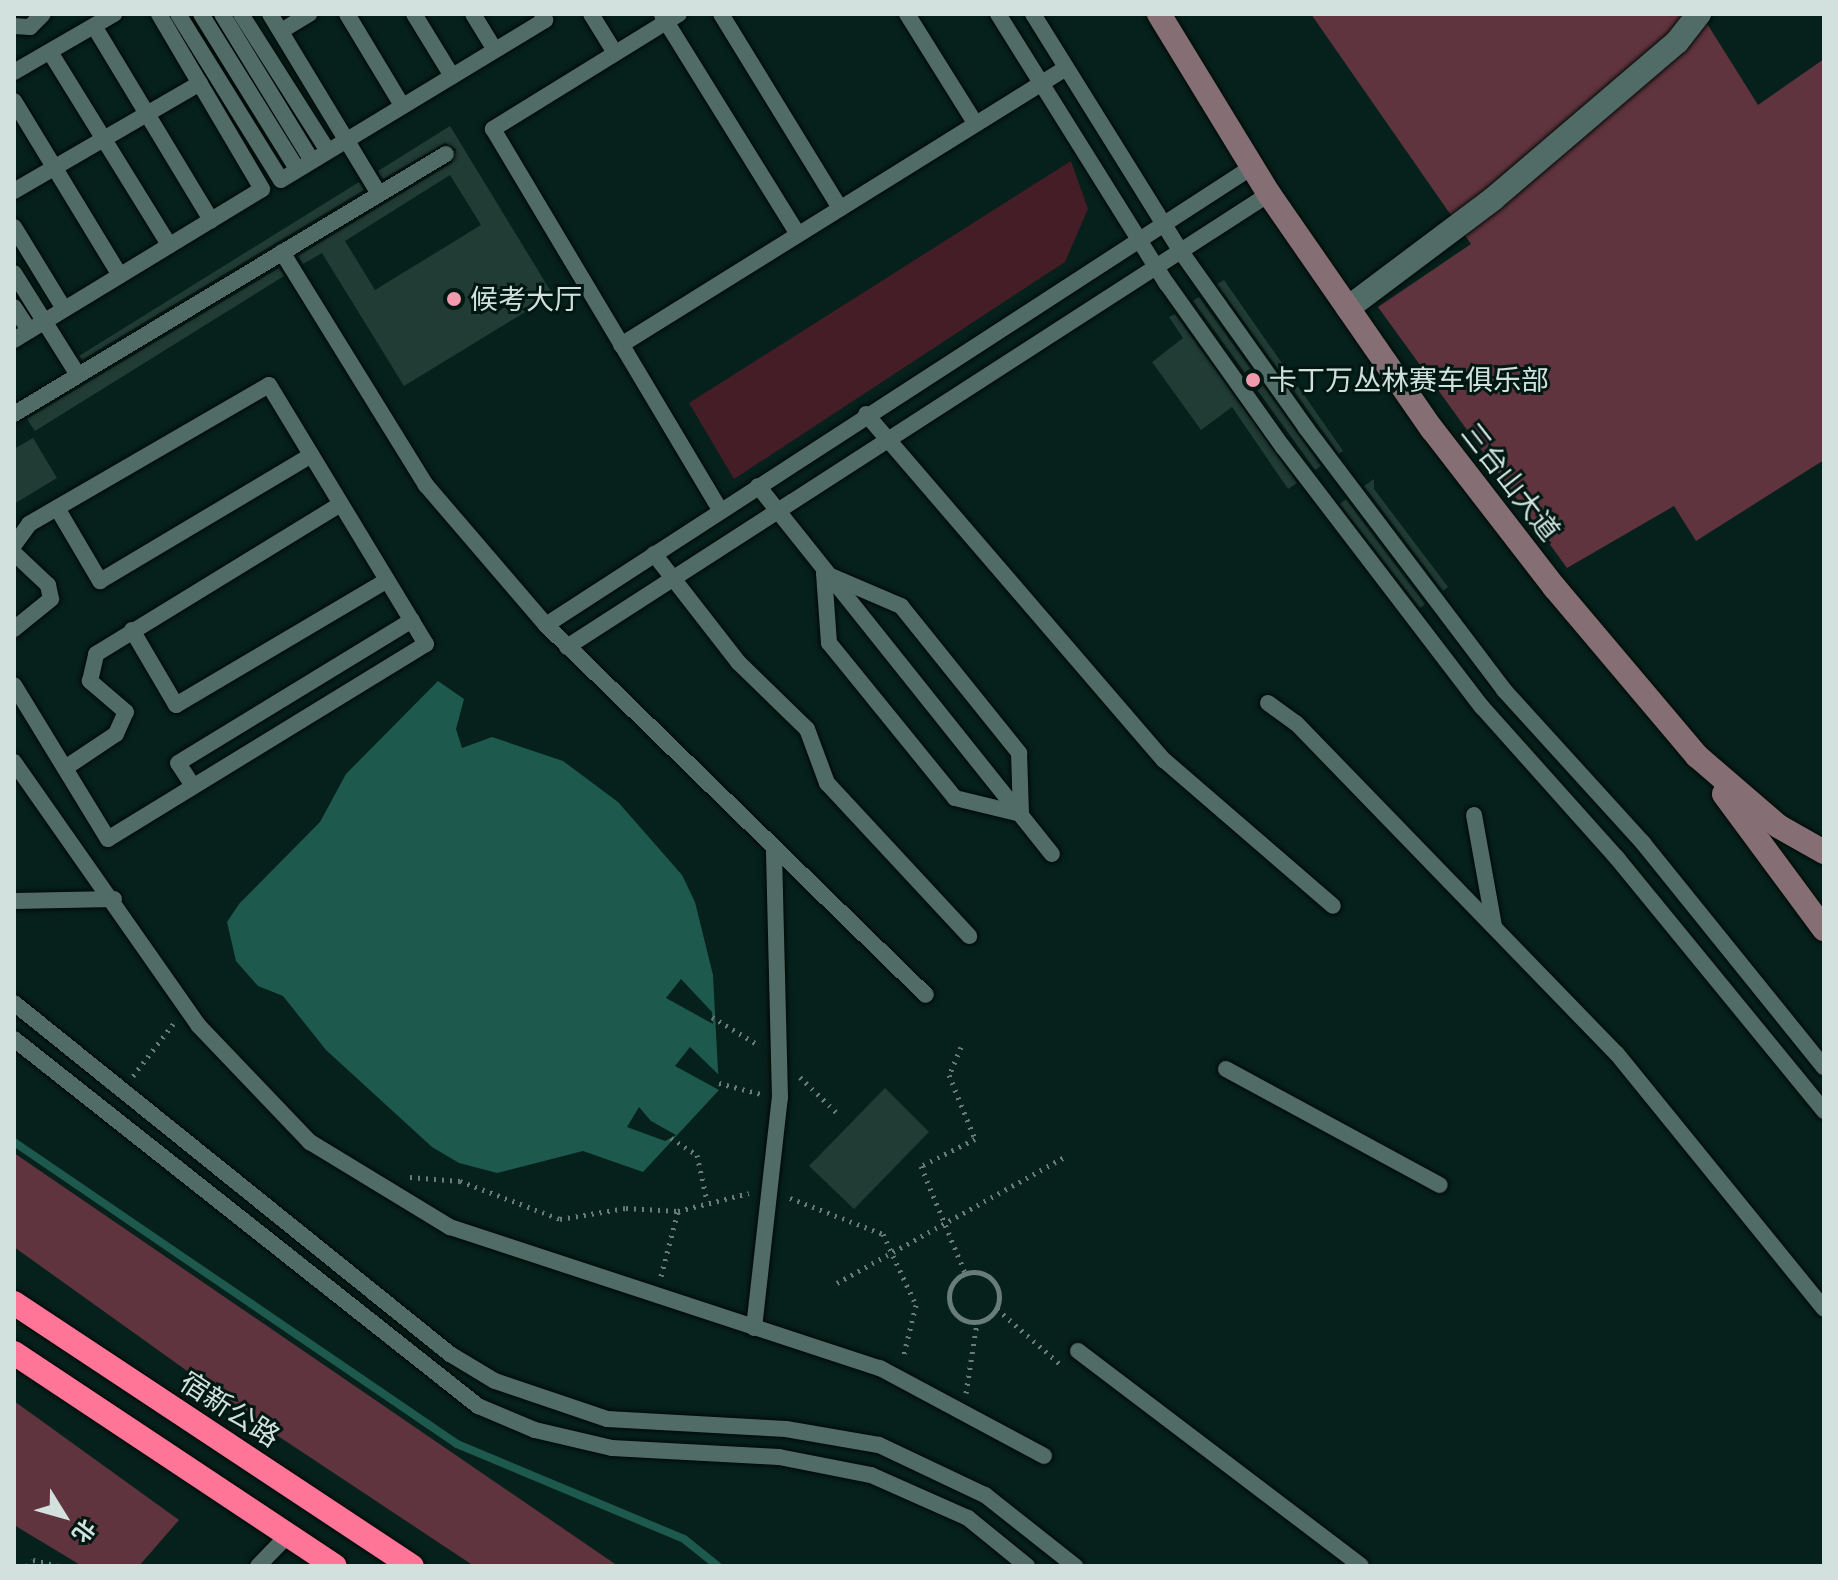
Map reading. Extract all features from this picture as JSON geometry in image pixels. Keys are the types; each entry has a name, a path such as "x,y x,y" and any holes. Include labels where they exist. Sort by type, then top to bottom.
{"highway":[{"name":"宿新公路","path":"14,1303 412,1566"},
{"path":"14,1353 335,1566"}],"main road":[{"name":"三台山大道","path":"1159,14 1269,194 1348,308 1555,588 1697,756 1778,826 1824,852"},
{"path":"1697,756 1824,929"}],"street":[{"path":"1348,308 1493,199 1677,42 1699,14"}],"lane":[{"path":"14,26 30,27 43,14"},
{"path":"14,307 18,337 262,189 159,14"},
{"path":"178,14 281,180 545,20 542,14"},
{"path":"201,14 305,165"},
{"path":"222,14 305,165"},
{"path":"241,14 328,151"},
{"path":"270,14 379,194"},
{"path":"281,31 309,14"},
{"path":"347,14 402,105"},
{"path":"414,14 452,76"},
{"path":"473,14 495,50"},
{"path":"591,14 615,53"},
{"path":"721,14 840,208"},
{"path":"907,14 975,123"},
{"path":"998,14 1155,264 1482,707 1617,858 1824,1111"},
{"path":"1033,14 1179,249 1504,690 1643,843 1824,1067"},
{"path":"720,510 493,129 669,17 798,234"},
{"path":"14,72 106,18 147,114 211,220"},
{"path":"50,52 169,245"},
{"path":"621,345 1066,68"},
{"path":"14,191 200,83"},
{"path":"14,101 120,275"},
{"path":"14,414 446,154"},
{"path":"546,625 866,414 1252,167"},
{"path":"567,647 880,439 1269,194"},
{"path":"14,227 64,309"},
{"path":"282,252 426,485 546,625 774,852 926,995"},
{"path":"14,273 78,375"},
{"path":"14,545 29,524 269,385 426,644 108,839 14,685"},
{"path":"866,414 880,439 1164,760 1333,906"},
{"path":"57,508 100,581 311,455"},
{"path":"758,486 773,510 1052,854"},
{"path":"65,768 123,721 122,701 97,690 88,667 132,630 341,504"},
{"path":"14,553 48,585 51,599 14,629"},
{"path":"654,554 738,662 807,729 827,783 969,936"},
{"path":"824,573 901,606 1019,753 1021,814"},
{"path":"824,573 829,643 955,798 1021,814"},
{"path":"132,630 176,705 387,580"},
{"path":"193,786 178,763 412,620"},
{"path":"1268,703 1296,723 1617,1054 1824,1309"},
{"path":"14,762 114,899 186,1007 261,1097 310,1142 374,1185 450,1227 897,1376 963,1408 1044,1456"},
{"path":"1474,815 1494,926"},
{"path":"754,1328 780,1098 770,909 774,852"},
{"path":"14,901 114,899"},
{"path":"14,1003 450,1354 495,1381 607,1419 786,1429 879,1445 985,1495 1075,1566"},
{"path":"14,1039 478,1406 535,1430 612,1448 779,1457 871,1475 968,1518 1027,1566"},
{"path":"1226,1069 1440,1185"},
{"path":"1078,1351 1361,1566"},
{"path":"258,1566 288,1535"}],"path":[{"path":"122,1091 186,1007"},
{"path":"712,1017 780,1058 836,1112"},
{"path":"961,1047 949,1075 975,1139 921,1166 942,1225 965,1273"},
{"path":"719,1083 780,1098"},
{"path":"671,1138 697,1155 707,1201"},
{"path":"837,1283 1066,1156"},
{"path":"374,1185 405,1177 460,1181 560,1219 626,1208 678,1211 707,1201 769,1192 872,1226 893,1252 916,1305 897,1376"},
{"path":"656,1297 678,1211"},
{"path":"965,1273 991,1278 997,1309 1067,1371"},
{"path":"965,1273 949,1288 950,1306 977,1323"},
{"path":"963,1408 977,1323 997,1309"},
{"path":"27,1566 33,1560 58,1566"}],"shaded area":[{"path":"1311,14 1701,14 1758,105 1824,59 1824,460 1696,541 1674,506 1567,568 1378,307 1471,244"},
{"path":"1071,161 1088,209 1065,262 734,479 689,403"},
{"path":"438,681 464,699 456,729 462,748 492,737 563,761 618,802 682,875 695,902 713,975 719,1090 643,1172 583,1151 497,1173 459,1163 432,1147 326,1050 283,996 258,986 236,961 227,922 239,904 320,822 346,774"},
{"path":"14,1153 618,1566 474,1566 278,1436 14,1247"},
{"path":"14,1401 179,1520 139,1566 82,1566 14,1525"}],"pier":[{"path":"681,979 712,1012 713,1024 666,998"},
{"path":"690,1047 720,1076 719,1090 675,1066"},
{"path":"639,1107 651,1121 676,1135 665,1141 627,1127"}],"building":[{"name":"候考大厅","path":"450,126 553,295 404,386 322,253 303,264 298,256 452,163 456,149 445,143 383,179 378,171","holes":["450,175 481,225 375,290 345,241"]},
{"path":"359,182 364,190 82,360 79,356"},
{"path":"279,268 284,276 35,431 27,419"},
{"path":"1224,280 1343,451 1339,454 1217,284"},
{"path":"1199,297 1321,466 1315,470 1193,301"},
{"path":"1175,314 1297,483 1288,489 1232,407 1201,430 1152,362 1183,338 1169,317"},
{"path":"33,438 57,478 14,504 14,449"},
{"path":"1374,479 1374,489 1448,587 1443,591 1364,486"},
{"path":"1346,499 1425,604 1420,608 1340,504"},
{"path":"885,1088 929,1132 854,1209 809,1166"}],"waterway":[{"path":"14,1142 457,1444 684,1539 718,1566"}],"place":[{"name":"候考大厅","path":"454,299"},
{"name":"卡丁万丛林赛车俱乐部","path":"1253,380"}]}
